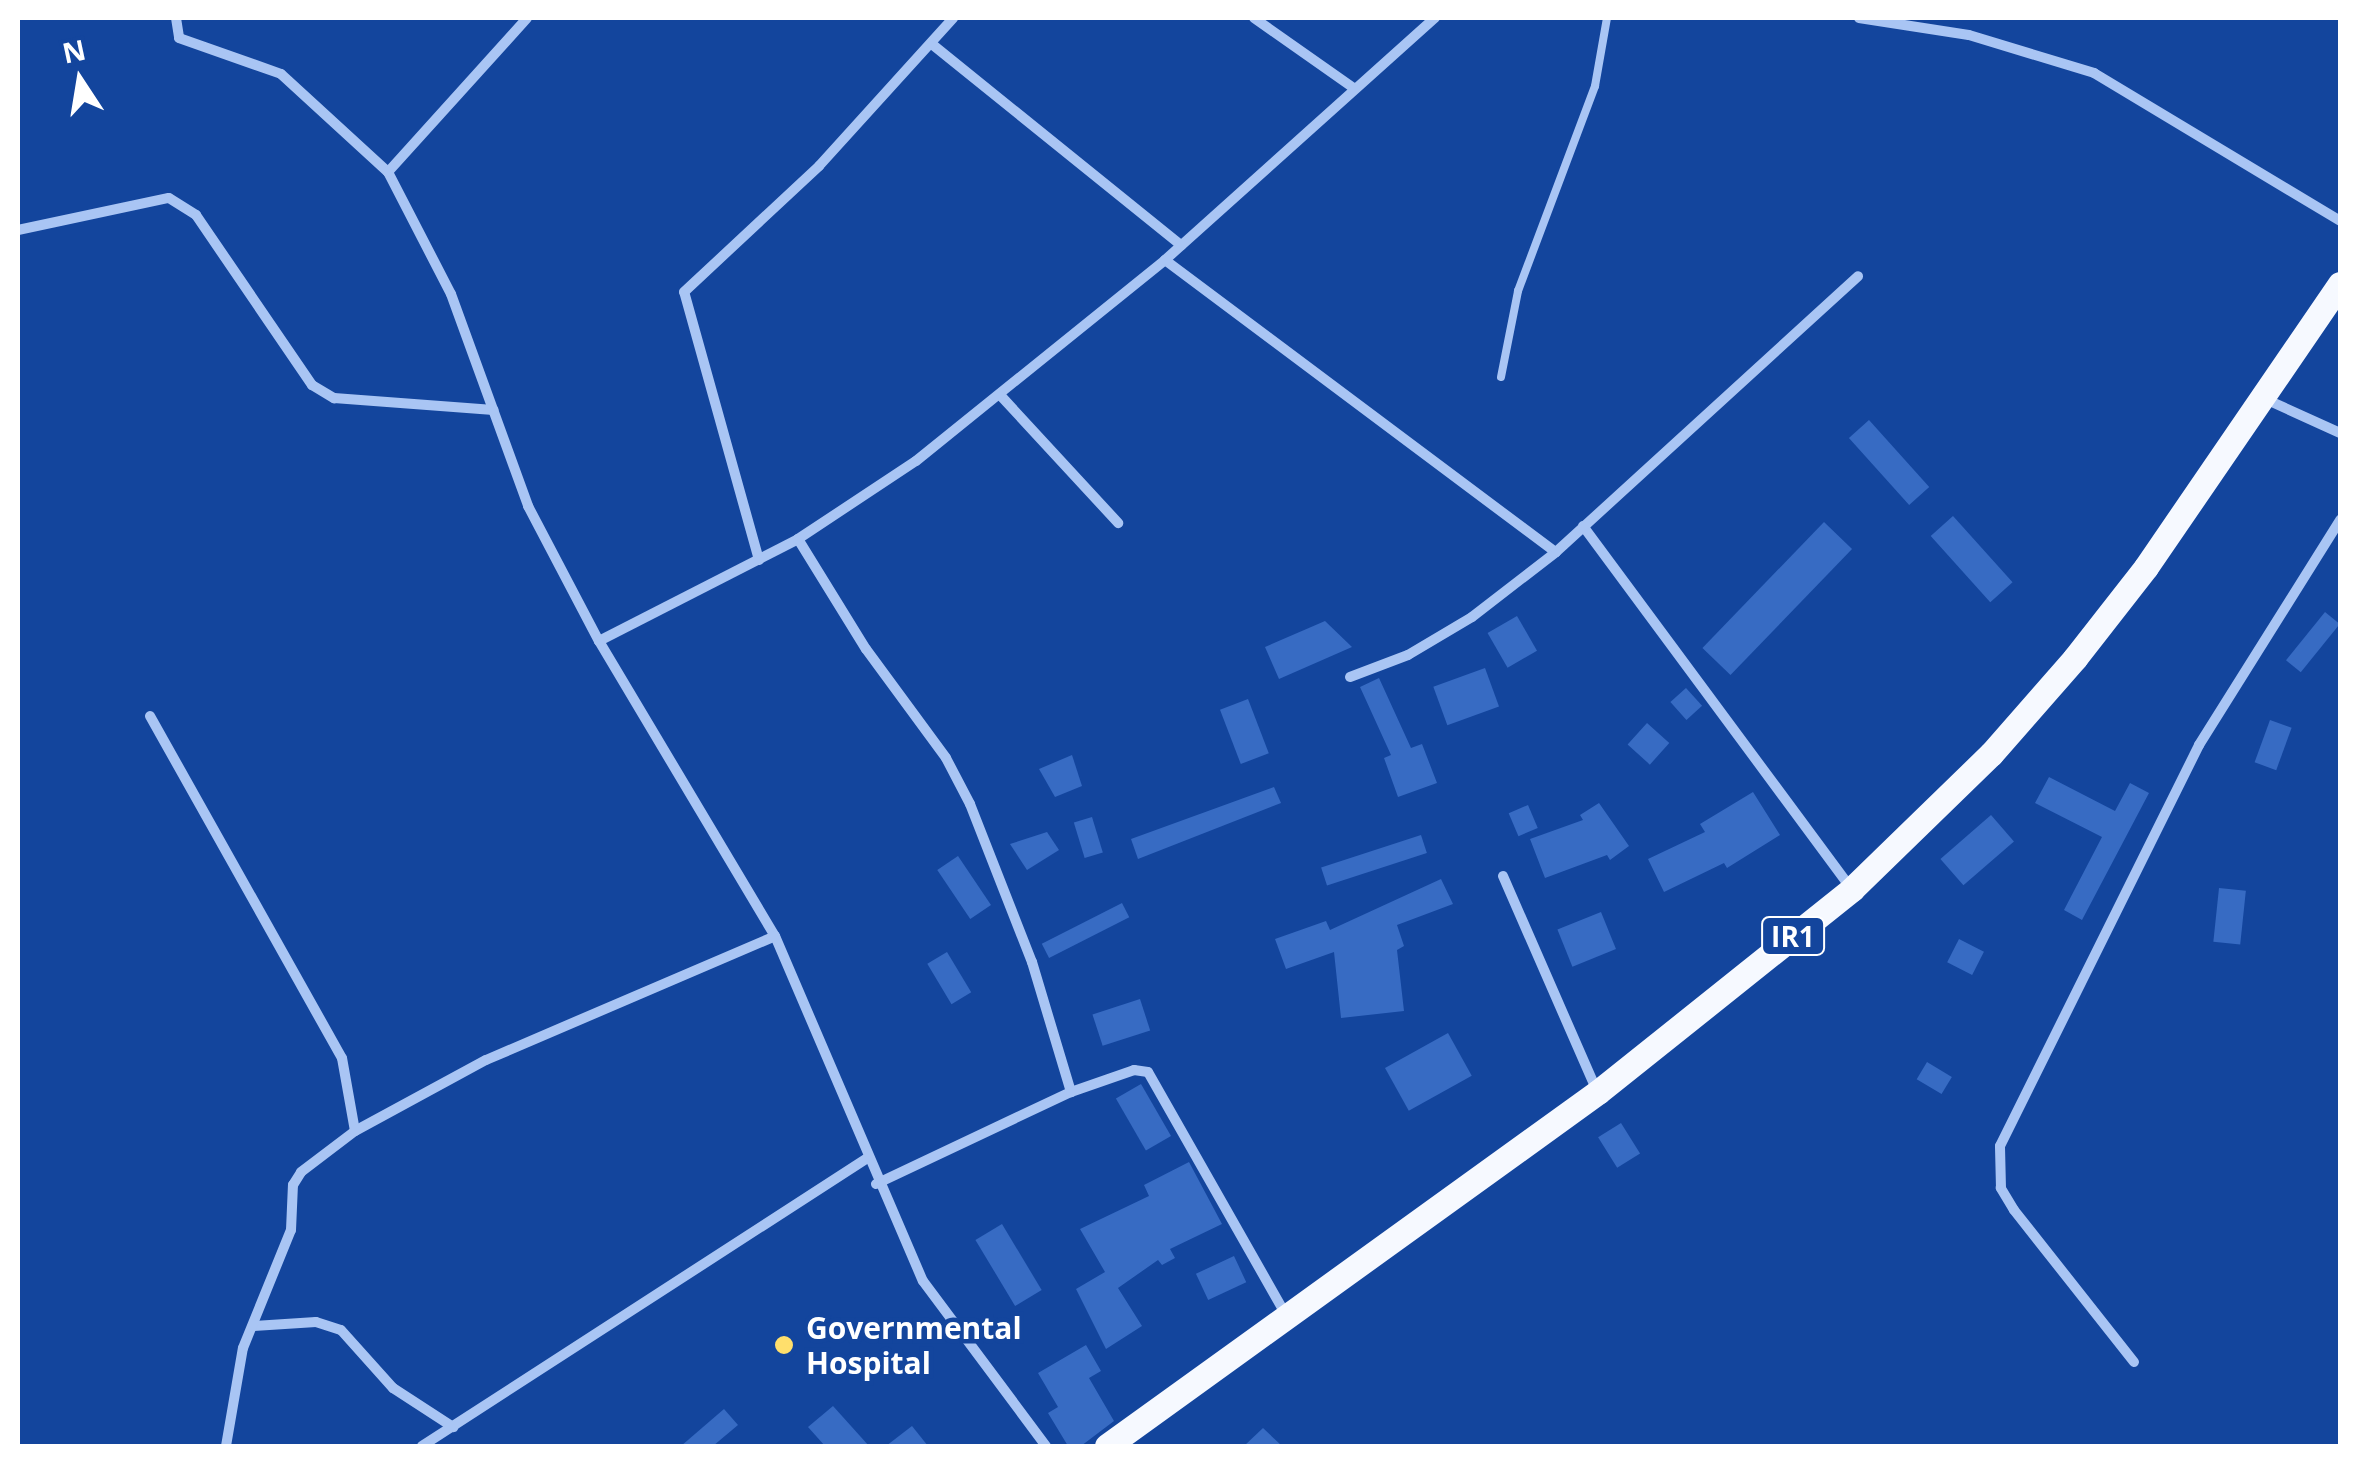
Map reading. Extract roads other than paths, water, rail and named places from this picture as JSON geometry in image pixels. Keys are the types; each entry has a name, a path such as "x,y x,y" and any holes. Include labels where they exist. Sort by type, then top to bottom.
{"main road":[{"name":"IR1","path":"1107,1446 1598,1092 1852,889 1991,754 2074,658 2340,284"}],"street":[{"path":"176,18 179,38 281,74 388,172 451,294 528,506 599,641 775,936 876,1184 923,1282 1046,1446"},
{"path":"388,172 527,18"},
{"path":"758,560 684,292 819,166 954,18"},
{"path":"1254,18 1352,86"},
{"path":"599,641 798,539 1001,396 1165,260 1352,86 1435,18"},
{"path":"1859,18 1970,35 2094,73 2340,221"},
{"path":"933,44 1181,246"},
{"path":"18,230 169,198 196,215 312,384 334,398 494,410"},
{"path":"1165,260 1556,552"},
{"path":"1350,677 1472,617 1556,552 1858,276"},
{"path":"1001,396 1118,523"},
{"path":"2262,398 2340,434"},
{"path":"2134,1362 2000,1188 2000,1146 2199,745 2340,520"},
{"path":"1583,526 1852,889"},
{"path":"798,539 866,649 946,758 970,804 1032,962 1071,1092"},
{"path":"150,716 342,1058 356,1131"},
{"path":"1503,876 1598,1092"},
{"path":"226,1446 243,1348 291,1230 293,1185 356,1131 486,1060 775,936"},
{"path":"876,1184 1071,1092 1134,1070 1158,1083 1287,1317"},
{"path":"422,1446 866,1160"},
{"path":"254,1326 316,1322 340,1330 393,1388 453,1427"}],"lane":[{"path":"1501,377 1518,291 1595,86 1607,18"}],"place":[{"name":"Governmental Hospital","path":"784,1345"}]}
